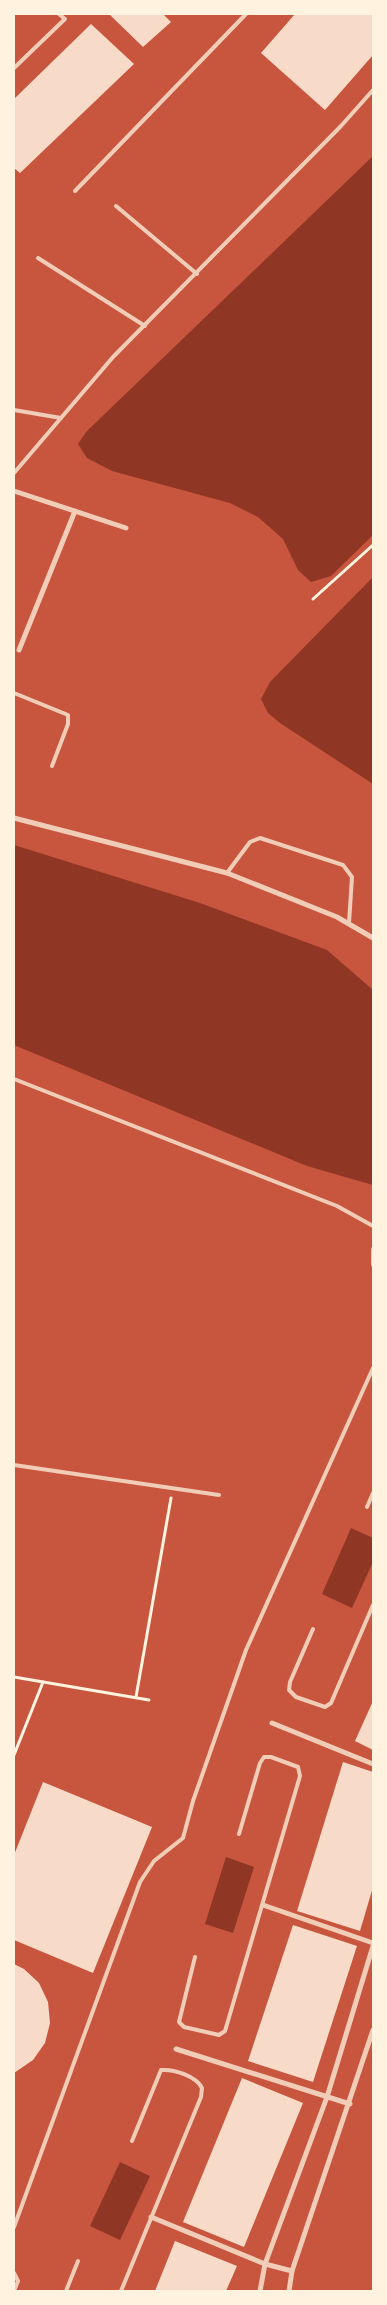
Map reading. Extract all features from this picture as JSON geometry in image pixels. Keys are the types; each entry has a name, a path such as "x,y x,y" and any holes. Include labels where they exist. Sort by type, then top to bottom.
{"street":[{"path":"14,491 126,528"},
{"path":"19,650 75,511"},
{"path":"14,818 227,873 349,923 373,938"},
{"path":"272,1723 373,1764"},
{"path":"260,2291 265,2264 327,2097 373,1945 263,1905"},
{"path":"289,2291 292,2271 350,2104 373,2030"},
{"path":"176,2049 350,2104"},
{"path":"151,2217 265,2264 292,2271"}],"lane":[{"path":"14,68 64,19 60,14"},
{"path":"75,191 246,14"},
{"path":"14,473 113,358 197,274 373,90"},
{"path":"116,206 197,274"},
{"path":"38,258 145,326"},
{"path":"14,410 61,418"},
{"path":"14,693 68,715 68,724 52,766"},
{"path":"227,873 250,842 260,838 343,865 352,877 349,923"},
{"path":"14,1079 337,1206 373,1226"},
{"path":"373,1249 373,1265"},
{"path":"14,2227 140,1882 154,1861 183,1838 193,1801 246,1650 373,1368"},
{"path":"14,1465 219,1495"},
{"path":"367,1507 373,1493"},
{"path":"313,1628 290,1682 290,1690 296,1697 325,1706 331,1703 373,1605"},
{"path":"195,1957 180,2022 184,2027 219,2035 225,2031 263,1905 300,1776 298,1767 271,1757 264,1757 260,1762 238,1834"},
{"path":"121,2291 201,2097 202,2088 199,2081 170,2069 161,2070 132,2141"},
{"path":"66,2291 78,2261"},
{"path":"14,2269 18,2281 14,2291"}],"path":[{"path":"313,599 373,545"},
{"path":"136,1697 173,1489"},
{"path":"14,1677 149,1700"},
{"path":"14,1755 44,1682"}],"shaded area":[{"path":"373,156 373,535 331,576 311,582 298,570 283,539 258,517 230,503 112,471 87,458 78,444 87,431"},
{"path":"373,577 373,784 280,723 268,713 261,699 270,682"},
{"path":"14,845 200,903 327,950 373,990 373,1185 307,1166 14,1045"},
{"path":"351,1528 373,1538 373,1562 352,1608 322,1594"},
{"path":"226,1857 254,1867 233,1933 205,1924"},
{"path":"120,2162 150,2176 120,2240 90,2226"}],"building":[{"path":"109,14 163,14 171,22 143,47"},
{"path":"295,14 373,14 373,55 325,110 261,53"},
{"path":"91,24 134,64 20,173 14,168 14,99"},
{"path":"373,1701 373,1750 355,1741"},
{"path":"343,1762 373,1772 373,1887 360,1931 297,1911"},
{"path":"43,1782 152,1827 93,1973 14,1940 14,1855"},
{"path":"293,1925 357,1946 313,2082 248,2061"},
{"path":"14,1964 24,1969 39,1983 48,2002 50,2023 45,2043 33,2060 14,2073"},
{"path":"242,2078 303,2103 244,2247 183,2222"},
{"path":"175,2241 237,2266 226,2291 155,2291"}]}
